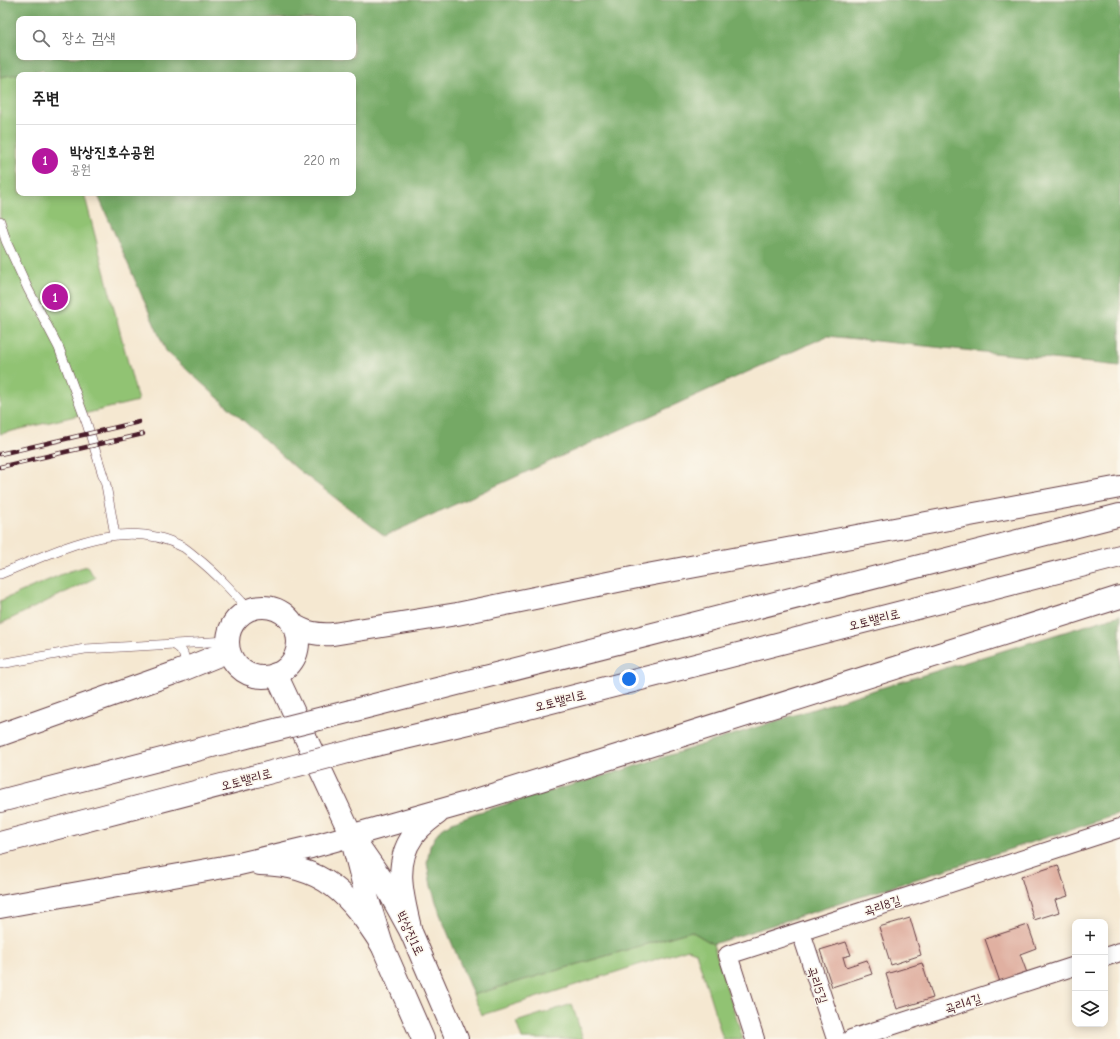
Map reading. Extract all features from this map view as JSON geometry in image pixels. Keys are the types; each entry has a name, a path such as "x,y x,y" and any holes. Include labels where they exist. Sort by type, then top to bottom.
{"main road":[{"path":"292,624 301,630 320,635 457,614 650,574 1120,487"},
{"path":"0,801 1120,515"},
{"name":"오토밸리로","path":"0,843 367,747 497,716 1120,556"},
{"path":"0,907 235,865 311,847 441,810 799,699 1120,596"},
{"path":"258,607 268,608 278,611 286,616 292,624 298,643 296,653 288,665 276,674 267,677 257,677 248,674 239,668 233,660 229,646 230,632 240,615 258,607"},
{"path":"0,735 180,671 229,646"},
{"name":"박상진1로","path":"276,674 351,835 384,881 411,932 457,1039"},
{"path":"411,932 402,895 402,863 406,848 413,836 441,810"},
{"name":"박상진1로","path":"351,835 364,887 382,945 423,1039"},
{"path":"235,865 262,864 284,866 318,877 333,885 360,911 382,945"}],"street":[{"name":"곡리8길","path":"755,1039 728,955 1120,828"},
{"name":"곡리5길","path":"801,932 836,1039"},
{"path":"1108,956 1120,952"},
{"name":"곡리4길","path":"851,1039 1072,967"}],"lane":[{"path":"0,221 6,241 28,289 60,348 102,472 115,535"},
{"path":"0,574 55,551 80,543 115,535 147,535 166,540 184,548 206,565 227,585 249,610"},
{"path":"0,664 85,649 172,644 229,646"},
{"path":"172,644 179,647 184,655 184,664 180,671"}],"green space":[{"path":"0,0 1120,0 1120,366 827,336 385,536 296,468 166,351 98,196 356,196 356,72 44,72 43,70 16,72 16,74 0,77"},
{"path":"0,18 16,52 16,60 20,60 26,72 16,72 16,196 85,196 138,401 0,434"},
{"path":"87,566 95,578 0,624 0,601 67,572"},
{"path":"1120,615 1120,814 713,944 691,931 473,995 440,914 431,886 427,863 430,846 438,832 452,822 476,813 623,770 848,698"},
{"path":"691,931 713,944 743,1039 723,1039 696,952 688,949 482,1015 473,995"},
{"path":"572,1004 583,1039 522,1039 516,1022"}],"building":[{"path":"1058,865 1068,896 1055,900 1059,912 1034,920 1021,877"},
{"path":"910,918 921,955 891,965 879,927"},
{"path":"1028,925 1036,948 1020,954 1027,973 1000,982 985,939"},
{"path":"846,942 851,955 843,957 846,967 867,960 872,974 832,987 820,950"},
{"path":"922,963 933,998 897,1009 886,974"}],"railway":[{"path":"0,454 139,422"},
{"path":"0,467 143,434"}],"place":[{"name":"박상진호수공원","path":"55,297"}]}
